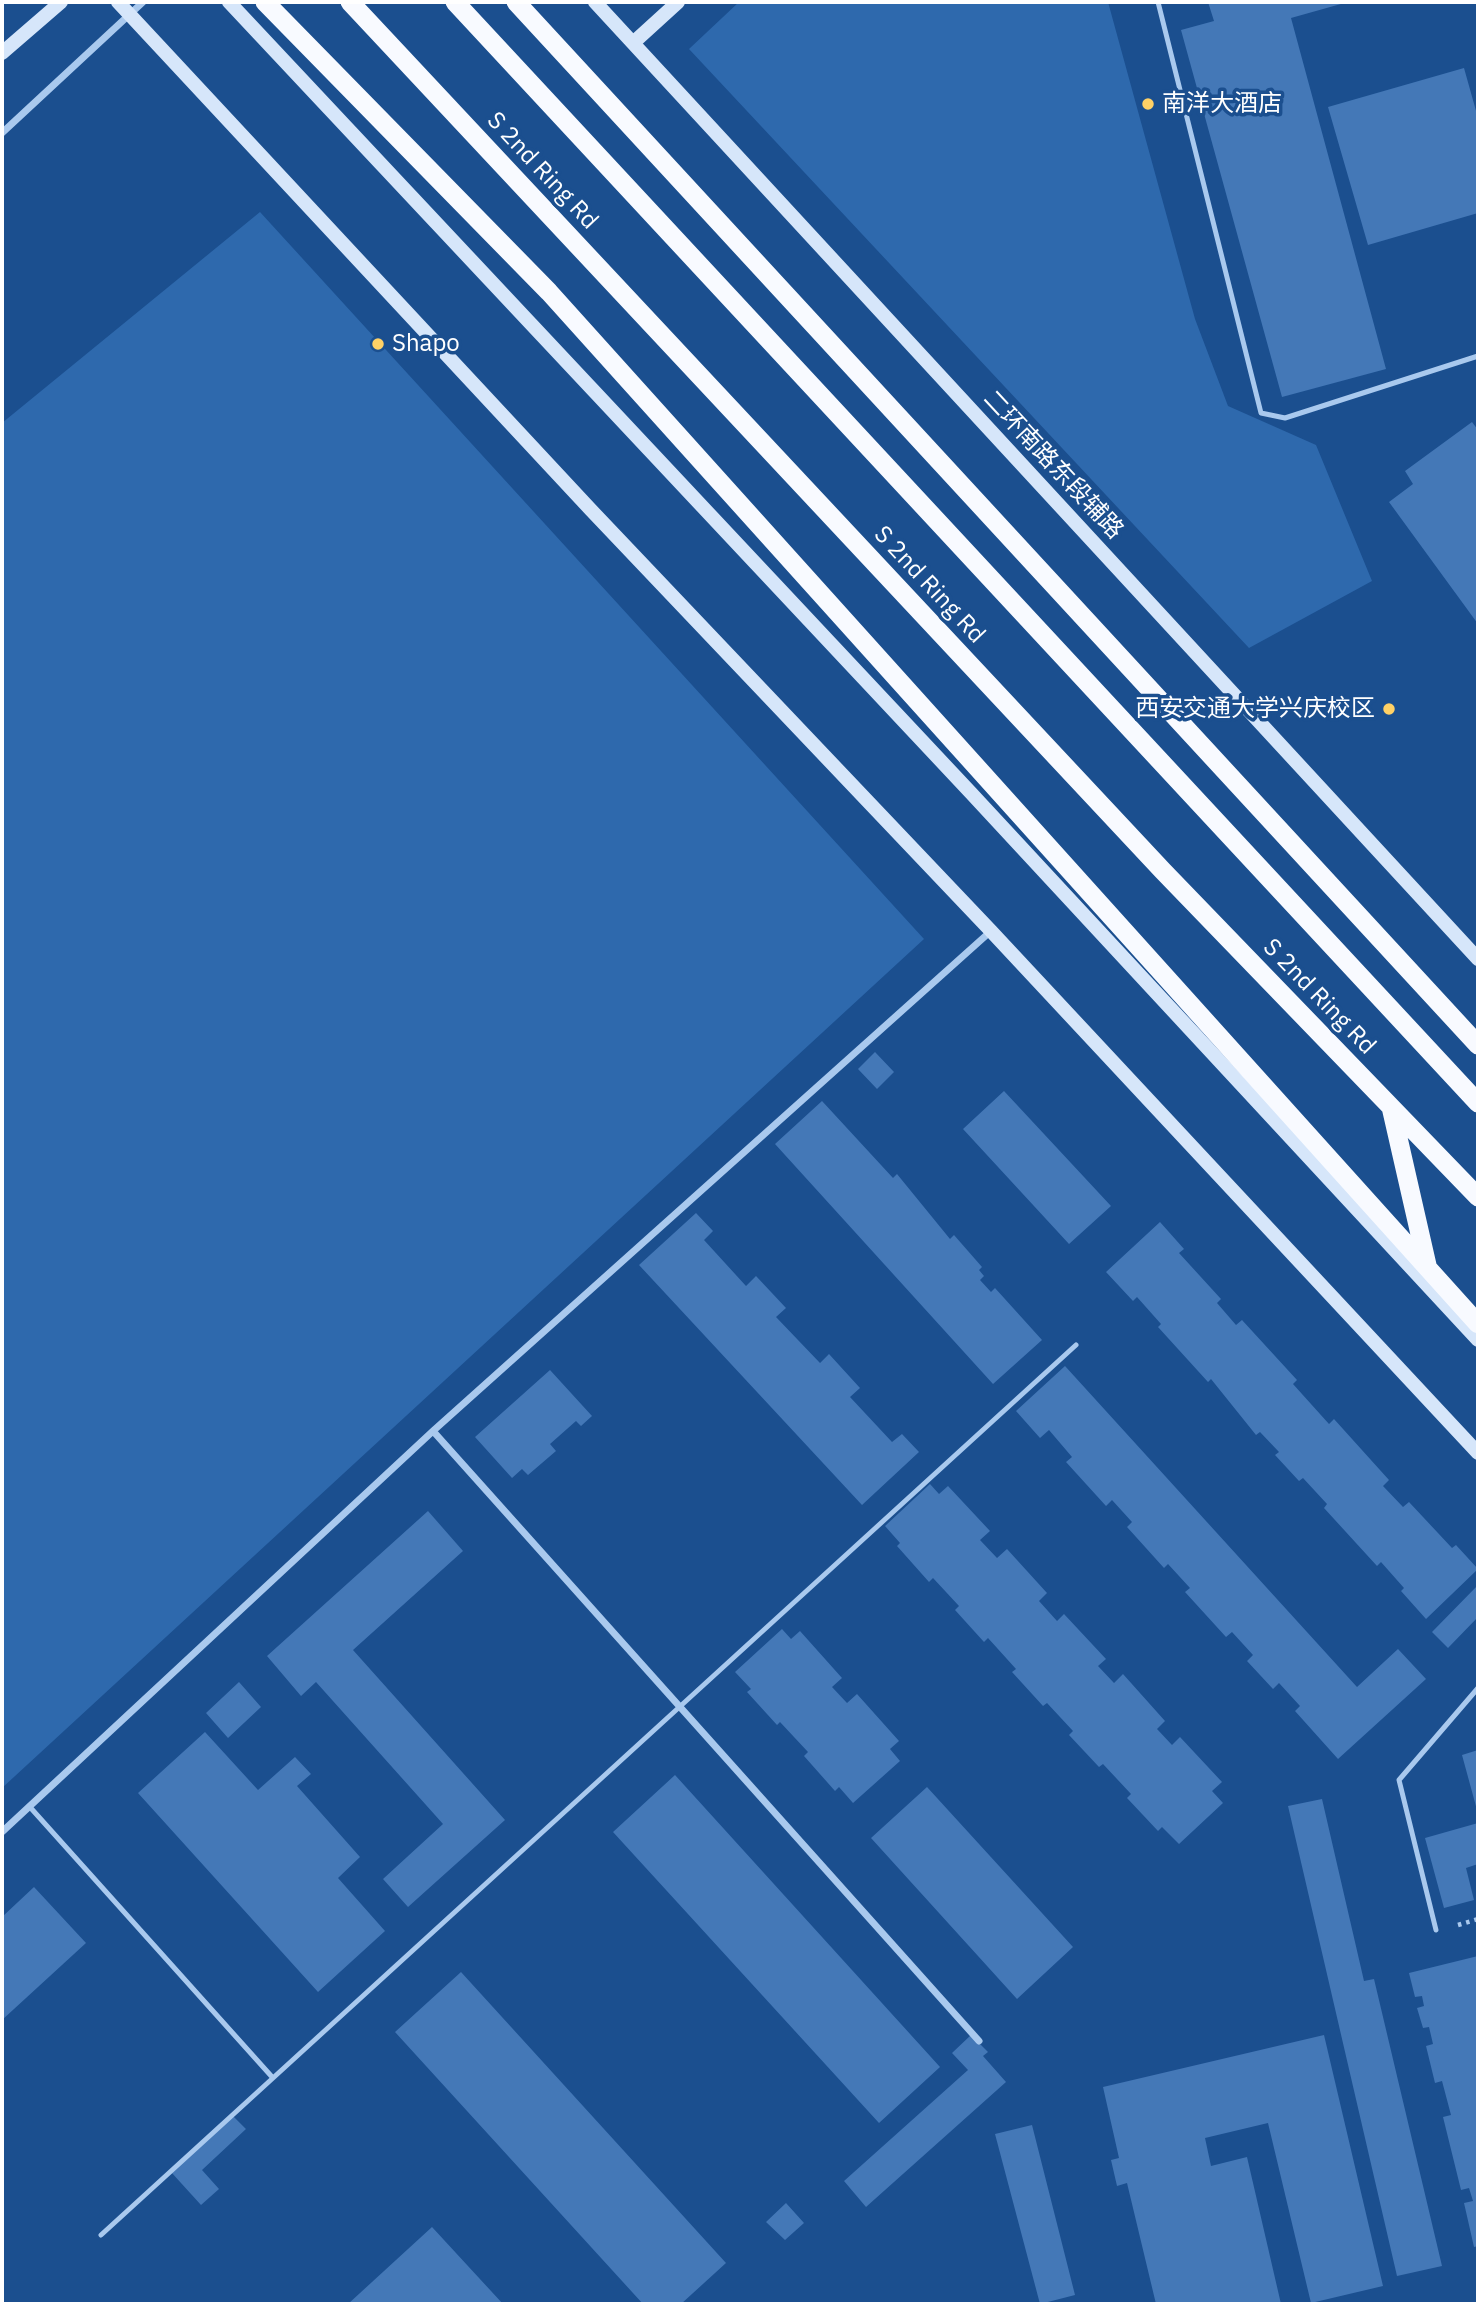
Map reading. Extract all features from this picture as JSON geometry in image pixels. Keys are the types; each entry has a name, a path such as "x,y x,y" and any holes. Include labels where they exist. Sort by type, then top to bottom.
{"highway":[{"path":"265,2 549,292 1478,1324"},
{"name":"S 2nd Ring Rd","path":"350,2 1163,871 1478,1197"},
{"name":"S 2nd Ring Rd","path":"455,2 1478,1103"},
{"path":"516,2 1478,1045"},
{"path":"1390,1106 1432,1291"}],"main road":[{"path":"2,53 61,2"},
{"path":"118,2 1478,1454"},
{"path":"229,2 952,772 1478,1340"},
{"name":"二环南路东段辅路","path":"595,2 1478,959"},
{"path":"632,43 678,2"}],"street":[{"path":"2,133 143,2"},
{"path":"2,1832 433,1431 991,931"},
{"path":"433,1431 979,2040"}],"lane":[{"path":"1158,2 1261,413 1285,418 1478,356"},
{"path":"101,2235 1076,1345"},
{"path":"1436,1930 1399,1780 1478,1688"},
{"path":"29,1807 273,2078"}],"shaded area":[{"path":"739,2 1108,2 1195,319 1228,406 1316,445 1372,581 1249,648 689,49"},
{"path":"260,212 924,939 2,1788 2,423"}],"building":[{"path":"1208,2 1348,2 1291,18 1386,369 1282,397 1181,30 1214,21"},
{"path":"1464,68 1478,118 1478,213 1368,245 1328,107"},
{"path":"1472,422 1478,430 1478,624 1389,502 1413,484 1405,471"},
{"path":"875,1052 894,1072 877,1089 858,1069"},
{"path":"1004,1091 1111,1206 1069,1244 963,1129"},
{"path":"822,1101 893,1178 897,1174 950,1239 954,1235 982,1267 979,1270 984,1276 980,1280 991,1292 995,1288 1042,1340 993,1384 775,1144"},
{"path":"696,1213 713,1231 704,1240 746,1286 756,1276 786,1308 776,1317 820,1363 829,1354 860,1388 850,1397 892,1442 902,1434 919,1452 862,1505 639,1265"},
{"path":"1160,1222 1184,1249 1179,1253 1221,1299 1217,1303 1236,1325 1242,1320 1297,1380 1293,1384 1329,1424 1334,1419 1389,1480 1383,1486 1403,1507 1409,1502 1452,1548 1456,1545 1478,1569 1426,1619 1401,1591 1404,1588 1381,1562 1377,1566 1324,1508 1327,1504 1303,1478 1299,1481 1275,1455 1279,1452 1260,1432 1256,1435 1211,1379 1208,1382 1158,1327 1161,1324 1137,1297 1133,1301 1106,1272"},
{"path":"1065,1366 1357,1687 1398,1649 1426,1679 1338,1759 1295,1711 1300,1706 1279,1683 1273,1689 1247,1661 1253,1655 1232,1632 1226,1637 1185,1592 1190,1588 1168,1564 1164,1568 1127,1527 1132,1522 1112,1500 1106,1506 1066,1462 1072,1457 1049,1430 1040,1438 1016,1411"},
{"path":"550,1370 592,1416 581,1426 576,1421 550,1444 556,1451 528,1475 522,1469 512,1478 475,1437"},
{"path":"930,1484 939,1494 948,1486 990,1531 980,1540 997,1558 1007,1549 1047,1593 1039,1601 1057,1621 1064,1614 1106,1659 1098,1666 1114,1683 1123,1674 1165,1721 1157,1729 1172,1745 1180,1737 1222,1782 1212,1791 1223,1803 1179,1844 1162,1827 1158,1831 1127,1798 1131,1794 1103,1764 1099,1767 1069,1735 1073,1731 1047,1703 1043,1706 1012,1672 1016,1669 988,1638 984,1642 955,1610 959,1606 933,1578 929,1582 897,1546 900,1543 885,1526"},
{"path":"428,1511 463,1551 353,1650 505,1820 408,1907 383,1879 443,1824 316,1682 301,1696 267,1656"},
{"path":"1478,1585 1478,1617 1448,1648 1432,1632"},
{"path":"782,1629 791,1639 800,1631 842,1678 832,1687 847,1703 857,1694 899,1741 890,1749 900,1761 853,1803 839,1787 835,1791 804,1756 808,1752 780,1722 777,1725 747,1692 751,1689 735,1672"},
{"path":"239,1682 261,1707 228,1738 206,1713"},
{"path":"205,1732 258,1790 295,1757 311,1774 297,1786 360,1857 338,1878 385,1931 318,1992 138,1793"},
{"path":"1478,1750 1478,1810 1477,1810 1462,1755"},
{"path":"675,1775 940,2067 879,2123 613,1832"},
{"path":"927,1787 1073,1947 1017,1999 871,1838"},
{"path":"1322,1799 1364,1981 1374,1979 1442,2266 1397,2276 1288,1806"},
{"path":"1478,1823 1478,1864 1466,1868 1474,1900 1444,1908 1425,1838"},
{"path":"34,1887 86,1943 2,2020 2,1917"},
{"path":"1478,1956 1478,2246 1474,2247 1464,2203 1473,2201 1469,2188 1461,2190 1443,2117 1451,2115 1442,2081 1435,2083 1426,2046 1433,2044 1429,2027 1423,2028 1417,2008 1424,2006 1422,1996 1415,1997 1409,1973"},
{"path":"461,1972 726,2263 681,2304 643,2304 395,2032"},
{"path":"971,2035 988,2052 983,2056 1006,2082 866,2207 844,2181 968,2070 952,2053"},
{"path":"1324,2035 1383,2286 1311,2303 1268,2123 1205,2138 1211,2166 1247,2157 1281,2304 1156,2304 1127,2183 1117,2186 1111,2160 1119,2158 1103,2087"},
{"path":"232,2115 246,2129 202,2170 219,2189 201,2205 171,2172"},
{"path":"1032,2125 1075,2295 1040,2304 995,2134"},
{"path":"786,2203 804,2223 785,2240 766,2222"},
{"path":"432,2227 503,2304 348,2304"}],"place":[{"name":"南洋大酒店","path":"1148,104"},
{"name":"Shapo","path":"378,344"},
{"name":"西安交通大学兴庆校区","path":"1389,709"}]}
